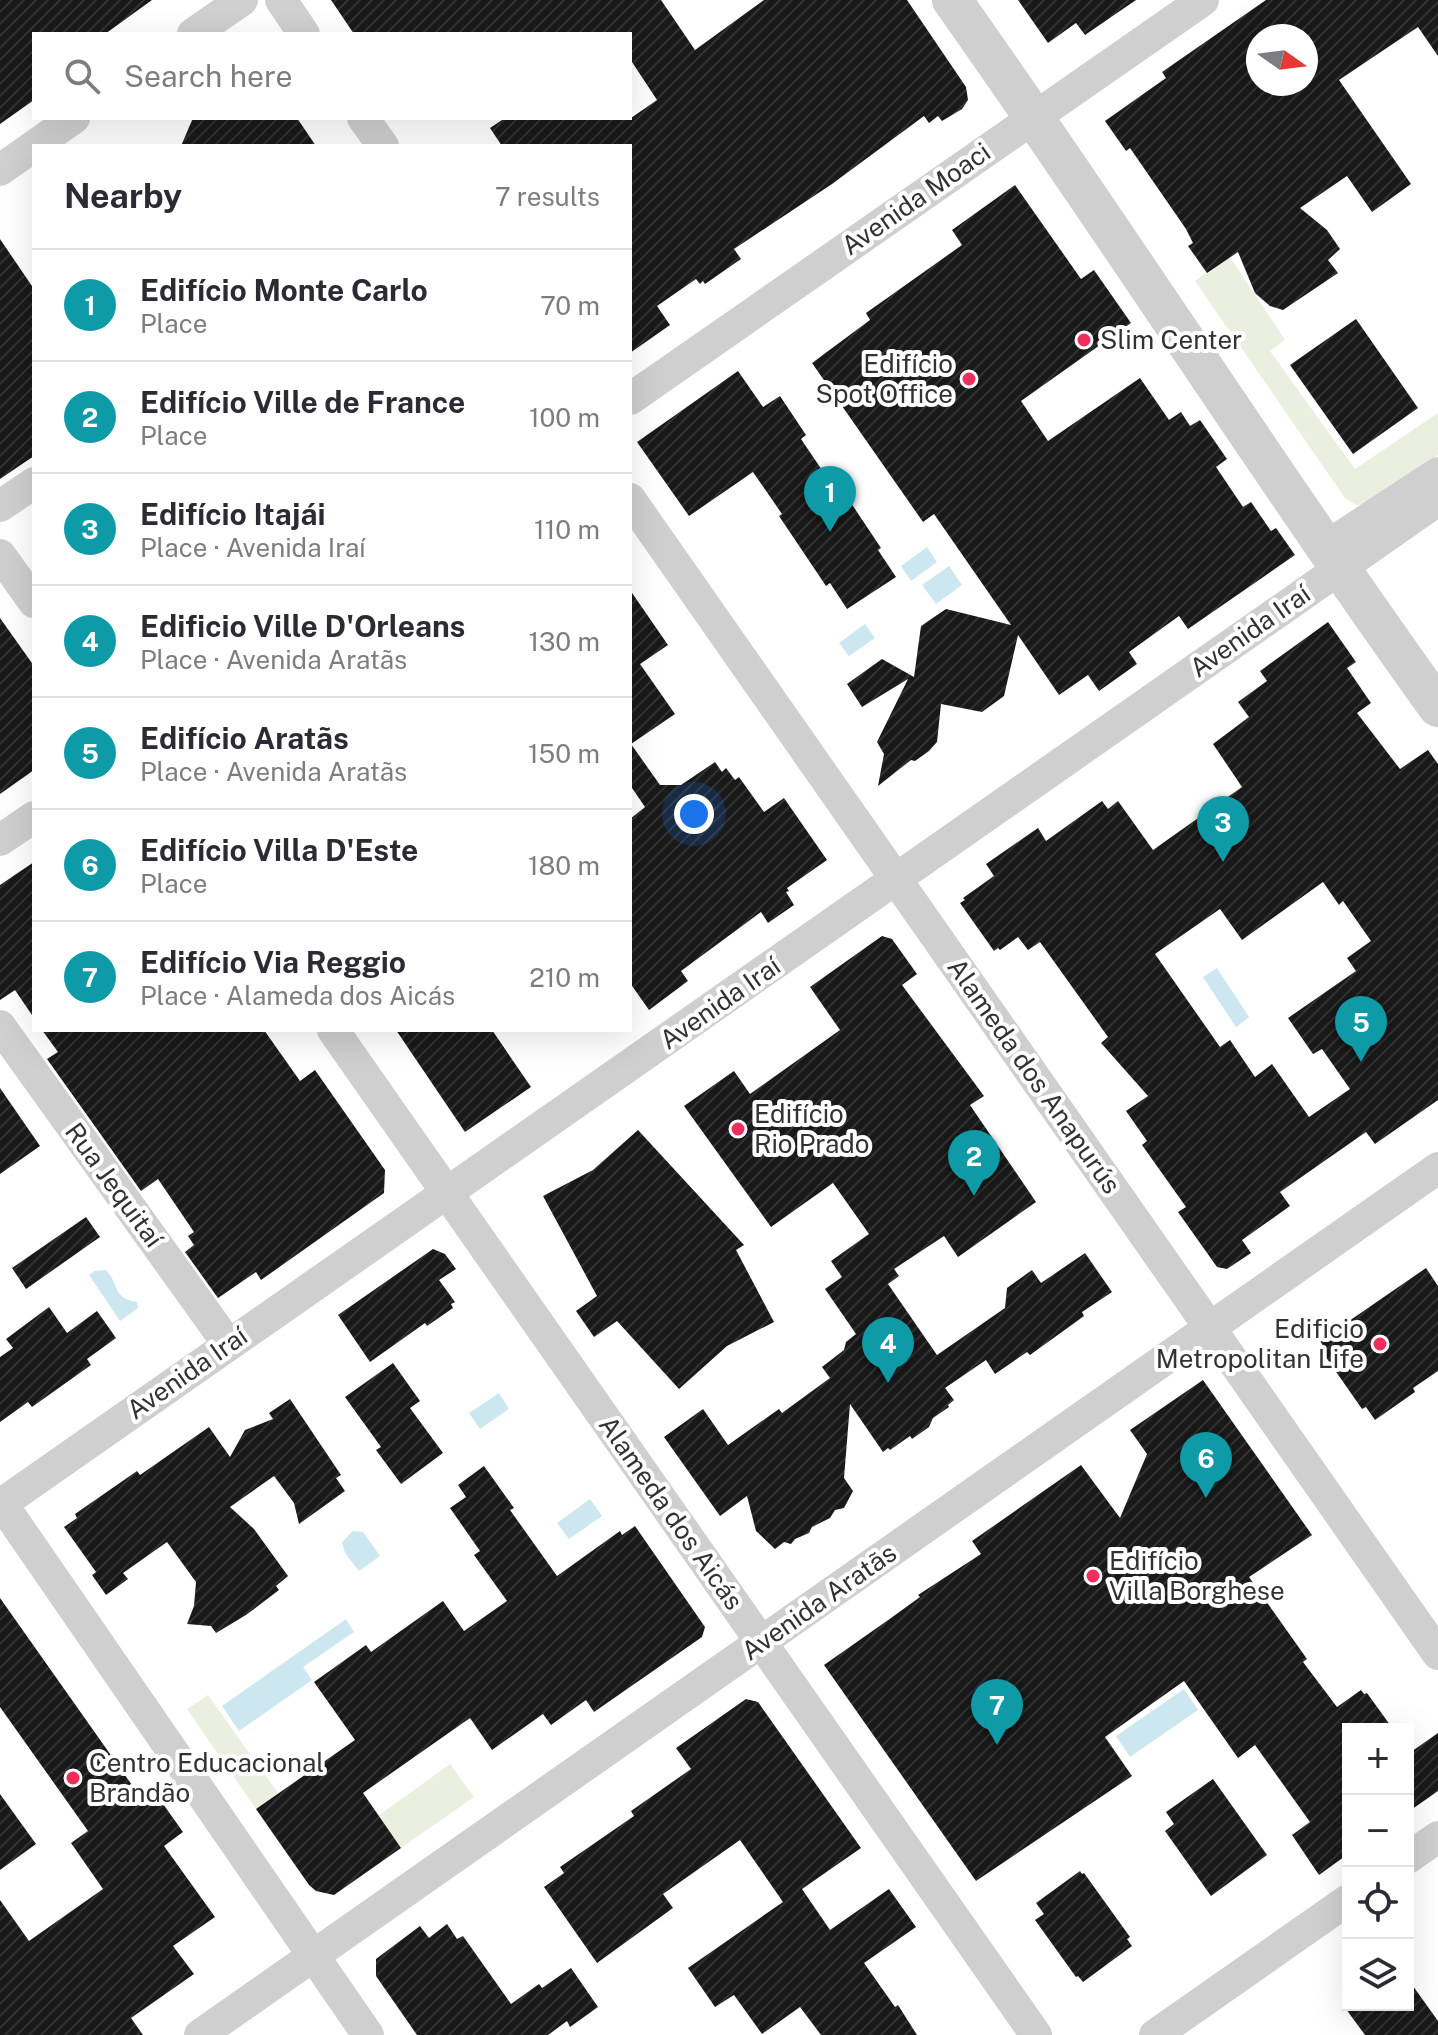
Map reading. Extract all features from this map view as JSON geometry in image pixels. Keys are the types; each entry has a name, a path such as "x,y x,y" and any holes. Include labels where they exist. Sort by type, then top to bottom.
{"street":[{"path":"196,32 242,0"},
{"path":"281,0 303,32"},
{"path":"952,0 1034,116 1332,559 1438,707"},
{"name":"Avenida Moaci","path":"632,398 1198,2"},
{"path":"37,144 71,120"},
{"path":"364,120 382,144"},
{"path":"0,170 32,147"},
{"path":"1332,559 1438,473"},
{"path":"0,506 32,484"},
{"name":"Avenida Iraí","path":"1,1503 896,879 1332,559 1438,500"},
{"name":"Alameda dos Anapurús","path":"632,502 1438,1654"},
{"path":"0,555 32,599"},
{"path":"0,840 32,818"},
{"name":"Rua Jequitaí","path":"0,1026 228,1344"},
{"name":"Alameda dos Aicás","path":"334,1032 1036,2035"},
{"name":"Avenida Aratãs","path":"200,2035 1438,1168"},
{"path":"1,1503 368,2035"},
{"path":"1414,1854 1438,1837"},
{"path":"1155,2035 1342,1904"}],"shaded area":[{"path":"1230,257 1285,340 1270,351 1355,469 1438,413 1438,455 1369,503 1356,505 1345,498 1195,281"},
{"path":"208,1695 278,1793 256,1809 187,1709"},
{"path":"450,1764 474,1797 401,1848 378,1816"}],"water":[{"path":"927,547 937,562 911,581 901,566"},
{"path":"949,566 962,585 936,604 922,585"},
{"path":"865,624 875,638 849,656 839,643"},
{"path":"1217,968 1249,1017 1236,1027 1203,977"},
{"path":"106,1270 120,1294 137,1302 138,1308 120,1321 89,1275"},
{"path":"499,1393 509,1409 480,1429 469,1413"},
{"path":"590,1499 602,1516 569,1539 557,1523"},
{"path":"353,1531 363,1532 380,1556 359,1571 345,1553 342,1542"},
{"path":"346,1619 354,1632 303,1667 312,1680 239,1731 222,1706"},
{"path":"1184,1689 1198,1710 1130,1757 1116,1736"}],"building":[{"path":"0,0 152,0 108,32 32,32 32,101 0,124"},
{"path":"331,0 661,0 695,50 764,0 907,0 966,87 968,100 962,109 942,121 938,116 929,123 924,116 832,184 734,249 741,259 705,284 703,281 700,284 696,279 657,306 670,325 632,352 632,144 501,144 490,128 502,120 632,120 657,100 632,62 632,32 353,32"},
{"path":"1018,0 1136,0 1085,35 1076,23 1048,43"},
{"path":"1266,0 1438,0 1438,56 1418,27 1339,80 1411,184 1372,212 1347,176 1300,208 1327,230 1340,249 1328,260 1338,273 1283,310 1270,306 1255,293 1238,252 1207,273 1188,246 1193,243 1186,229 1130,148 1126,151 1105,121 1166,78 1162,72"},
{"path":"192,120 298,120 315,144 182,144"},
{"path":"1015,185 1081,279 1094,270 1131,323 1021,401 1048,441 1140,378 1169,420 1181,412 1190,426 1200,420 1227,459 1216,467 1243,507 1251,502 1271,531 1276,528 1295,555 1188,629 1179,616 1129,652 1137,664 1099,691 1088,675 1059,695 1018,635 1004,696 982,712 941,704 937,742 929,751 915,761 911,760 878,786 884,754 877,742 908,679 862,707 847,684 882,659 914,677 921,626 946,609 1011,625 934,514 923,522 812,363 870,320 866,313 962,245 952,230"},
{"path":"0,239 32,286 32,457 0,479"},
{"path":"1356,319 1418,408 1353,454 1290,365"},
{"path":"738,371 763,407 780,396 806,435 801,439 830,482 835,479 881,548 878,550 896,577 847,609 830,583 826,586 753,472 689,516 637,442"},
{"path":"632,593 668,645 640,664 675,714 632,743"},
{"path":"0,618 32,663 32,771 0,794"},
{"path":"1328,622 1356,662 1347,668 1371,703 1357,713 1400,769 1428,750 1438,764 1438,1100 1375,1144 1366,1132 1280,1192 1290,1206 1242,1240 1251,1253 1227,1269 1217,1267 1178,1212 1186,1207 1142,1145 1147,1141 1126,1111 1148,1096 1101,1043 1108,1037 1040,942 1028,950 1018,937 994,951 960,903 994,876 986,864 1038,828 1046,841 1102,801 1108,809 1118,801 1153,850 1242,787 1213,744 1249,717 1238,702 1267,681 1260,671","holes":["1323,882 1339,905 1343,901 1371,941 1347,958 1356,971 1288,1018 1313,1054 1322,1049 1350,1089 1309,1117 1272,1064 1255,1077 1230,1040 1220,1047 1155,954 1220,909 1242,940"]},
{"path":"632,745 660,785 681,785 715,762 722,772 726,768 735,780 739,777 764,812 784,798 827,860 787,888 789,891 786,892 794,905 768,923 761,912 681,971 688,981 649,1010 632,986 632,817 645,807 632,788"},
{"path":"32,863 32,1015 15,990 0,1000 0,885"},
{"path":"882,936 892,939 917,974 902,985 984,1096 970,1105 1036,1202 958,1257 944,1236 894,1269 899,1276 888,1284 937,1355 1005,1308 1007,1288 1032,1270 1041,1283 1085,1253 1112,1292 1082,1312 1084,1316 1030,1355 1027,1352 995,1374 986,1360 945,1388 954,1400 949,1407 933,1418 929,1427 890,1450 888,1448 883,1452 850,1404 844,1478 853,1491 844,1508 835,1510 830,1518 812,1527 809,1533 791,1544 784,1542 775,1549 756,1531 747,1496 720,1516 664,1437 703,1409 728,1445 779,1409 782,1413 830,1378 822,1367 844,1350 846,1342 856,1334 825,1289 842,1277 831,1261 869,1234 833,1183 771,1227 684,1106 734,1071 750,1094 840,1030 810,987"},
{"path":"43,1032 265,1032 300,1081 315,1070 385,1170 384,1193 261,1280 256,1272 218,1298 185,1252 194,1245 188,1236 194,1232 158,1179 141,1191 47,1059 58,1052"},
{"path":"397,1032 493,1032 531,1087 465,1132"},
{"path":"0,1088 40,1146 0,1174"},
{"path":"638,1130 744,1245 736,1250 774,1322 727,1346 679,1389 617,1321 594,1337 576,1311 597,1296 543,1196 593,1170"},
{"path":"86,1217 100,1237 26,1289 12,1268"},
{"path":"433,1249 445,1254 456,1269 439,1280 455,1302 451,1304 453,1308 427,1326 425,1323 370,1362 338,1315"},
{"name":"Edificio Metropolitan Life","path":"1426,1268 1438,1286 1438,1371 1413,1388 1415,1392 1375,1420 1366,1407 1362,1409 1339,1376 1321,1350 1324,1347 1320,1341"},
{"path":"49,1307 67,1333 97,1311 116,1338 87,1359 91,1365 32,1407 28,1402 0,1422 0,1357 13,1348 6,1339"},
{"path":"393,1363 420,1401 410,1408 443,1453 401,1484 376,1450 381,1447 345,1397"},
{"path":"1203,1380 1312,1535 1249,1577 1307,1659 1303,1662 1337,1707 1361,1690 1367,1693 1389,1723 1342,1723 1342,1858 1319,1875 1292,1835 1310,1822 1255,1745 1238,1758 1184,1681 1105,1737 1132,1776 976,1881 824,1665 920,1597 918,1595 981,1554 972,1541 1081,1465 1120,1518 1147,1454 1130,1430"},
{"path":"290,1399 341,1475 336,1478 345,1491 299,1524 294,1503 274,1476 230,1507 254,1529 288,1576 276,1586 279,1590 216,1633 211,1626 187,1624 194,1606 196,1582 167,1542 123,1573 128,1579 106,1595 92,1575 96,1572 64,1527 77,1518 75,1514 137,1471 140,1475 209,1427 230,1457 245,1430 273,1419 269,1413"},
{"path":"484,1466 514,1508 510,1510 557,1576 620,1531 622,1535 635,1526 705,1627 702,1637 594,1712 586,1700 551,1725 543,1714 492,1750 470,1718 363,1793 401,1848 334,1895 316,1891 256,1809 355,1740 314,1682 366,1645 371,1652 443,1601 464,1631 507,1601 474,1555 480,1551 450,1508 466,1497 458,1485"},
{"path":"0,1598 139,1795 151,1787 183,1832 164,1846 215,1917 173,1946 194,1974 131,2018 143,2035 0,2035 0,1900 29,1941 103,1889 71,1843 88,1831 0,1707"},
{"path":"746,1699 758,1702 861,1848 802,1889 830,1930 889,1889 916,1927 864,1963 895,2007 898,2005 917,2035 821,2035 800,2007 762,2034 734,1995 715,2007 688,1968 783,1902 740,1840 663,1894 673,1908 597,1963 544,1887 564,1873 560,1867 634,1816 631,1811 691,1769 676,1748"},
{"path":"1438,1733 1438,1791 1414,1808 1414,1795 1414,1750"},
{"path":"1213,1779 1267,1855 1211,1896 1165,1831 1174,1824 1166,1812"},
{"path":"0,1794 36,1844 0,1870"},
{"path":"1080,1871 1130,1937 1127,1939 1132,1946 1083,1982 1076,1977 1035,1920 1044,1914 1036,1903"},
{"path":"447,1924 457,1939 463,1936 511,2004 539,1984 542,1988 571,1968 598,2007 570,2027 567,2021 548,2035 417,2035 376,1976 376,1959 420,1926 429,1938"},
{"path":"1414,1987 1438,2021 1438,2035 1365,2035 1347,2011 1414,2011"}],"place":[{"name":"Slim Center","path":"1084,340"},
{"name":"Edifício Spot Office","path":"969,379"},
{"name":"Edifício Monte Carlo","path":"830,532"},
{"name":"Edifício Itajái","path":"1223,862"},
{"name":"Edifício Aratãs","path":"1361,1062"},
{"name":"Edifício Rio Prado","path":"738,1129"},
{"name":"Edifício Ville de France","path":"974,1196"},
{"name":"Edificio Metropolitan Life","path":"1380,1344"},
{"name":"Edificio Ville D'Orleans","path":"888,1383"},
{"name":"Edifício Villa D'Este","path":"1206,1498"},
{"name":"Edifício Villa Borghese","path":"1093,1576"},
{"name":"Edifício Via Reggio","path":"997,1745"},
{"name":"Centro Educacional Brandão","path":"73,1778"}]}
